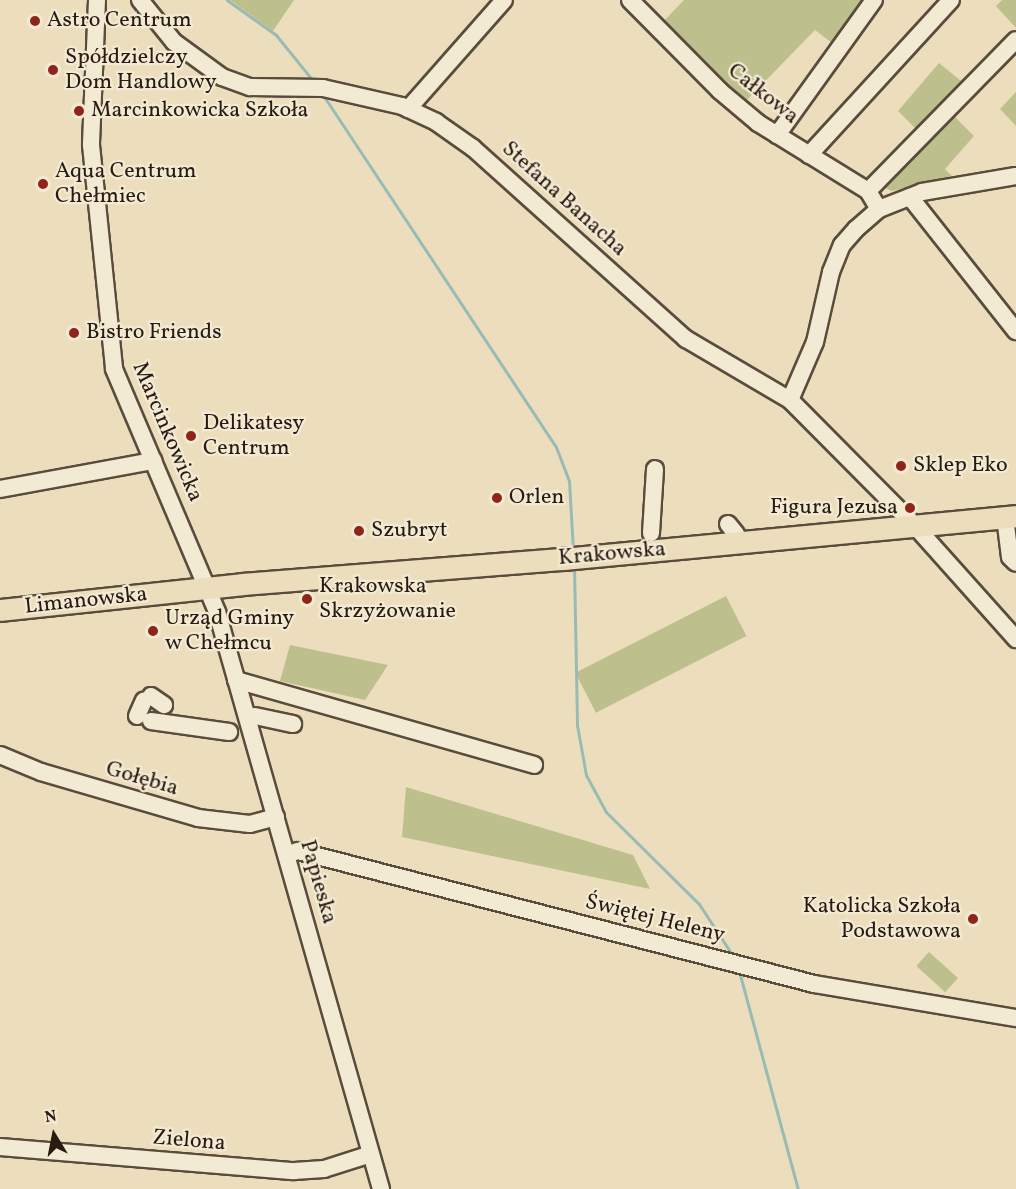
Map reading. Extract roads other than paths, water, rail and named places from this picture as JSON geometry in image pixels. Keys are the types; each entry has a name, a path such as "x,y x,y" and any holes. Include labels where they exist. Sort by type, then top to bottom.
{"main road":[{"name":"Krakowska","path":"208,588 571,558 1011,517"},
{"name":"Limanowska","path":"0,610 208,588"}],"street":[{"name":"Marcinkowicka","path":"97,0 91,145 108,331 114,369 208,588"},
{"name":"Stefana Banacha","path":"140,0 174,42 222,77 250,87 319,88 408,109 436,122 473,148 686,339 790,400 915,526 1016,639"},
{"path":"408,109 504,0"},
{"name":"Całkowa","path":"630,0 720,91 777,135 868,191 879,209"},
{"path":"777,135 874,0"},
{"path":"809,155 951,0"},
{"path":"868,191 1016,40"},
{"path":"790,400 815,342 820,309 842,245 879,209 910,197 1016,176"},
{"path":"910,197 1016,331"},
{"path":"0,489 153,461"},
{"path":"651,533 655,469"},
{"path":"1011,517 1010,557 1016,563"},
{"name":"Papieska","path":"208,588 287,854 381,1189"},
{"path":"236,680 534,765"},
{"path":"153,700 144,719 229,732"},
{"path":"255,716 293,724"},
{"name":"Gołębia","path":"0,755 51,775 198,818 250,824 276,817"},
{"name":"Świętej Heleny","path":"287,854 298,851 814,984 1016,1018"},
{"name":"Zielona","path":"0,1147 294,1171 324,1169 371,1154"}],"waterway":[{"path":"227,0 276,35 314,82"},
{"path":"323,95 556,447 569,481 573,550"},
{"path":"574,566 577,725 586,775 606,812 699,904 733,956"},
{"path":"739,971 798,1189"}],"place":[{"name":"Astro Centrum","path":"35,21"},
{"name":"Spółdzielczy Dom Handlowy","path":"53,70"},
{"name":"Marcinkowicka Szkoła","path":"79,111"},
{"name":"Aqua Centrum Chełmiec","path":"43,184"},
{"name":"Bistro Friends","path":"74,333"},
{"name":"Delikatesy Centrum","path":"191,436"},
{"name":"Sklep Eko","path":"901,466"},
{"name":"Orlen","path":"497,498"},
{"name":"Figura Jezusa","path":"910,508"},
{"name":"Szubryt","path":"359,531"},
{"name":"Krakowska Skrzyżowanie","path":"307,599"},
{"name":"Urząd Gminy w Chełmcu","path":"153,631"},
{"name":"Katolicka Szkoła Podstawowa","path":"973,919"}]}
